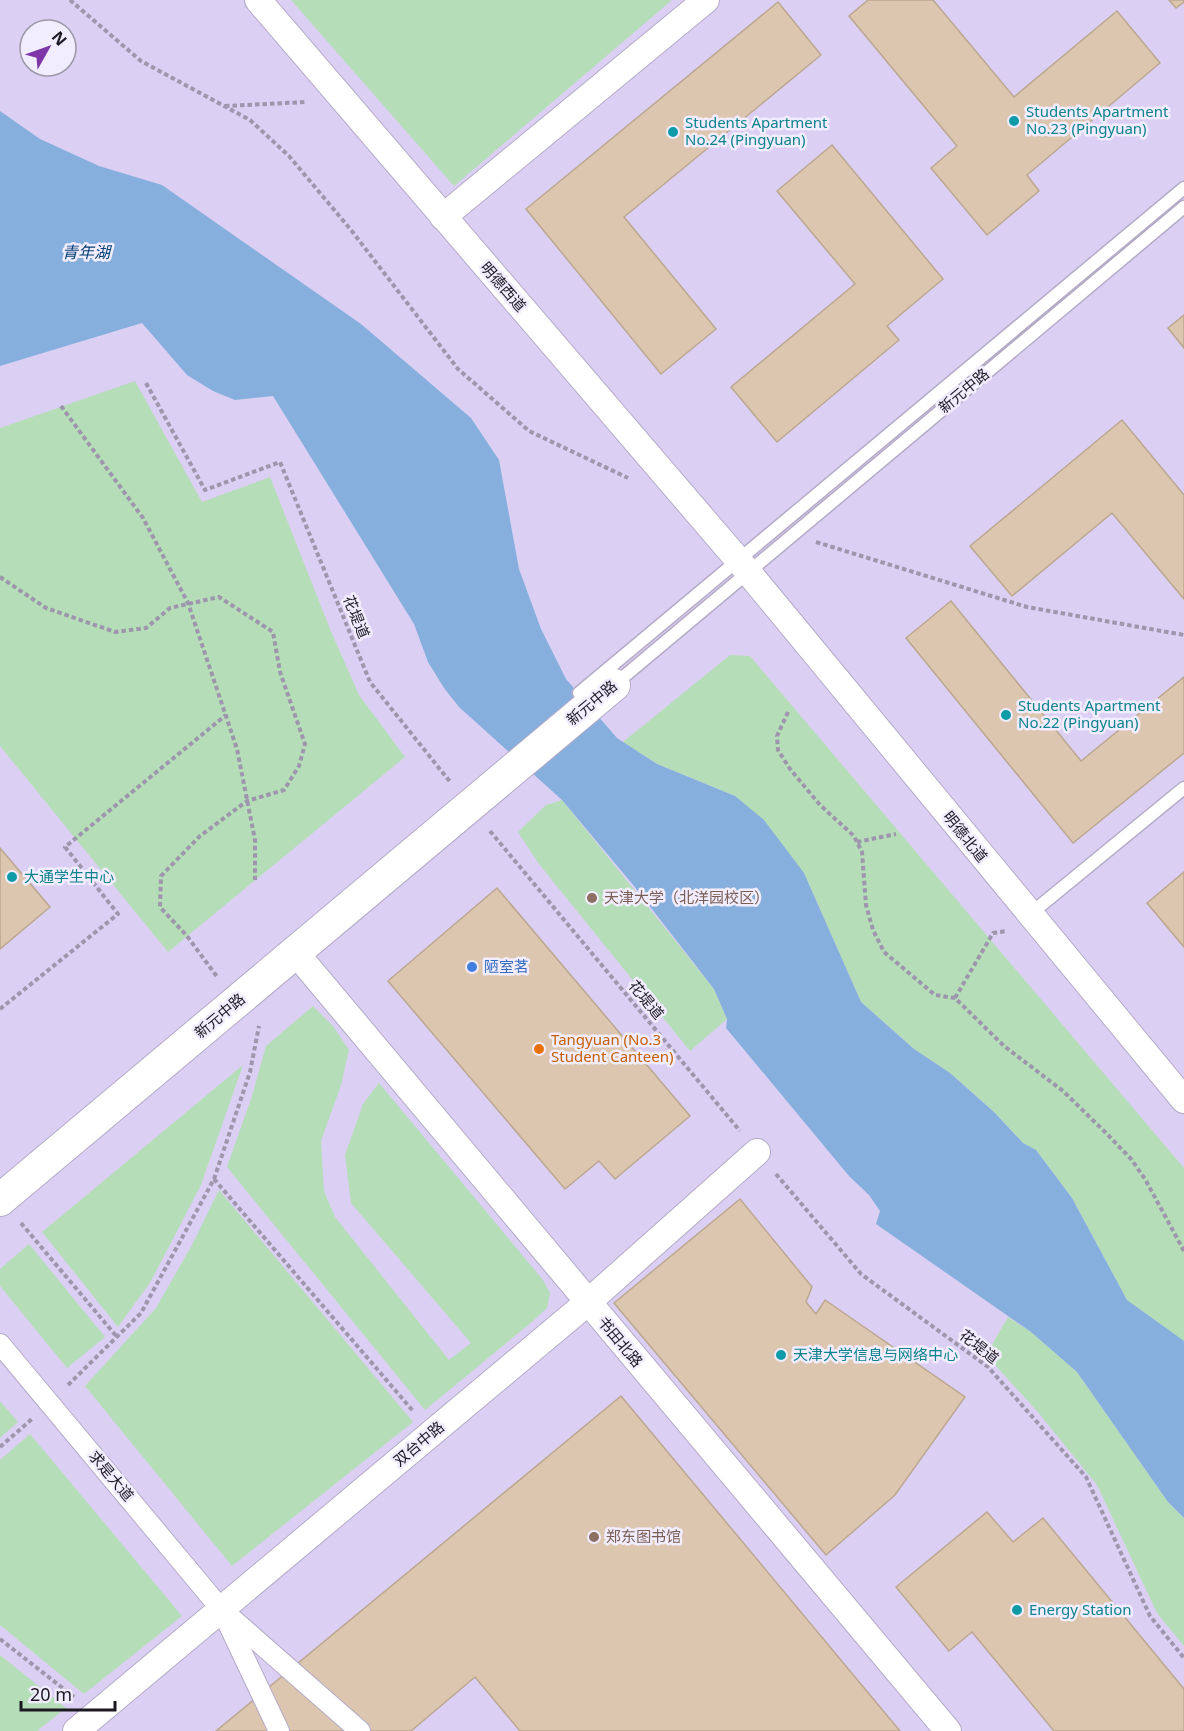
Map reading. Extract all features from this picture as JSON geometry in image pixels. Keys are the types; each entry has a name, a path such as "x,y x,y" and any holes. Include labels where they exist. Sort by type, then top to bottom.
{"street":[{"name":"明德西道","path":"258,0 744,566"},
{"path":"443,217 706,0"},
{"name":"明德北道","path":"744,566 1029,915 1184,1100"},
{"name":"新元中路","path":"0,1193 226,988 464,800 493,786 614,685"},
{"name":"新元中路","path":"0,1193 269,975 464,800 509,752 579,693"},
{"name":"书田北路","path":"295,952 948,1731"},
{"name":"双台中路","path":"76,1731 587,1303 757,1152"},
{"name":"求是大道","path":"0,1344 221,1609 360,1731"},
{"name":"求是大道","path":"221,1609 279,1731"}],"lane":[{"name":"新元中路","path":"614,685 744,566 1184,188"},
{"name":"新元中路","path":"579,693 744,566 792,535 1184,207"},
{"path":"1029,915 1184,788"}],"path":[{"path":"70,0 141,60 249,120 289,156 351,230 458,369 529,431 606,469 636,481"},
{"path":"224,106 346,101"},
{"name":"花堤道","path":"146,383 205,490 279,462 370,682 464,800 861,1274 988,1367 1086,1477 1150,1616 1184,1658"},
{"path":"61,406 143,518 188,603 237,749 255,840 255,880"},
{"path":"792,535 1027,607 1184,635"},
{"path":"0,577 46,608 115,632 146,628 170,608 219,597 273,632 280,672 305,744 299,766 284,790 247,801 200,836 160,876 160,907 187,936 226,988"},
{"path":"788,712 777,736 778,750 804,787 857,842 864,869 866,905 873,930 884,952 935,995 955,998 1004,1046 1063,1091 1131,1159 1159,1201 1184,1251"},
{"path":"0,1009 118,914 65,847 225,715"},
{"path":"857,842 896,834"},
{"path":"955,998 993,933 1010,931 1029,915"},
{"path":"0,1447 50,1403 141,1313 214,1179 250,1072 269,975"},
{"path":"214,1179 433,1433"},
{"path":"0,1193 117,1337"},
{"path":"0,1639 96,1714"}],"shaded area":[{"name":"天津大学（北洋园校区）","path":"0,0 1184,0 1184,1731 0,1731"}],"green space":[{"path":"291,0 672,0 454,186"},
{"path":"135,381 202,502 270,477 330,629 359,695 405,757 168,952 0,746 0,428"},
{"path":"730,655 750,656 1184,1168 1184,1342 1127,1300 1072,1198 1036,1150 1023,1143 994,1112 950,1073 914,1049 861,1002 804,873 735,796 657,764 623,742"},
{"path":"562,800 714,989 727,1019 690,1051 539,864 518,832 546,805"},
{"path":"313,1006 333,1026 349,1050 341,1085 321,1141 324,1191 335,1217 449,1360 471,1343 351,1203 345,1155 363,1104 379,1083 543,1280 550,1293 547,1308 425,1410 227,1167 252,1096 266,1046"},
{"path":"243,1065 201,1185 151,1281 118,1327 42,1232"},
{"path":"219,1190 413,1422 232,1566 85,1386 156,1308 192,1245"},
{"path":"29,1244 105,1337 67,1368 0,1286 0,1269"},
{"path":"1008,1317 1031,1332 1077,1372 1168,1502 1184,1518 1184,1646 1157,1613 1097,1485 1037,1411 986,1355"},
{"path":"0,1401 18,1422 0,1438"},
{"path":"30,1434 182,1616 84,1694 0,1625 0,1460"},
{"path":"0,1655 66,1708 37,1731 0,1731"}],"water":[{"name":"青年湖","path":"0,111 40,139 99,166 162,185 361,324 471,418 499,460 519,569 541,629 566,679 617,738 657,764 735,796 764,820 804,873 861,1002 914,1049 950,1073 994,1112 1023,1143 1036,1150 1072,1198 1127,1300 1184,1341 1184,1518 1168,1502 1077,1372 1031,1332 876,1224 880,1211 869,1195 849,1176 726,1028 727,1019 714,989 634,886 562,800 459,707 444,688 428,662 414,624 273,396 235,400 213,391 187,375 142,323 0,366"}],"building":[{"name":"Students Apartment No.23 (Pingyuan)","path":"868,0 933,0 1014,97 1117,11 1160,63 1027,175 1039,191 987,235 931,168 957,146 849,16"},
{"path":"1169,0 1184,0 1184,2 1176,8"},
{"name":"Students Apartment No.24 (Pingyuan)","path":"778,2 821,55 624,217 716,329 661,374 526,209"},
{"name":"Students Apartment No.24 (Pingyuan)","path":"832,145 943,279 887,326 899,340 777,442 731,387 855,284 777,191"},
{"path":"1184,315 1184,348 1168,328"},
{"path":"1122,420 1184,495 1184,599 1112,513 1012,596 970,546"},
{"name":"Students Apartment No.22 (Pingyuan)","path":"951,601 1081,761 1184,677 1184,753 1073,843 906,638"},
{"name":"大通学生中心","path":"0,848 50,907 0,949"},
{"path":"1184,872 1184,947 1147,903"},
{"name":"Tangyuan (No.3 Student Canteen)","path":"497,888 690,1116 615,1179 599,1161 565,1189 388,981"},
{"name":"天津大学信息与网络中心","path":"740,1199 812,1287 806,1302 816,1314 825,1300 965,1397 895,1495 826,1555 614,1303"},
{"name":"郑东图书馆","path":"621,1396 900,1731 520,1731 475,1677 411,1731 216,1731"},
{"name":"Energy Station","path":"987,1512 1013,1542 1043,1518 1184,1689 1184,1731 1054,1731 972,1632 949,1651 896,1587"}],"place":[{"name":"Students Apartment No.23 (Pingyuan)","path":"1014,121"},
{"name":"Students Apartment No.24 (Pingyuan)","path":"673,132"},
{"name":"Students Apartment No.22 (Pingyuan)","path":"1006,715"},
{"name":"大通学生中心","path":"12,877"},
{"name":"天津大学（北洋园校区）","path":"592,898"},
{"name":"陋室茗","path":"472,967"},
{"name":"Tangyuan (No.3 Student Canteen)","path":"539,1049"},
{"name":"天津大学信息与网络中心","path":"781,1355"},
{"name":"郑东图书馆","path":"594,1537"},
{"name":"Energy Station","path":"1017,1610"}]}
